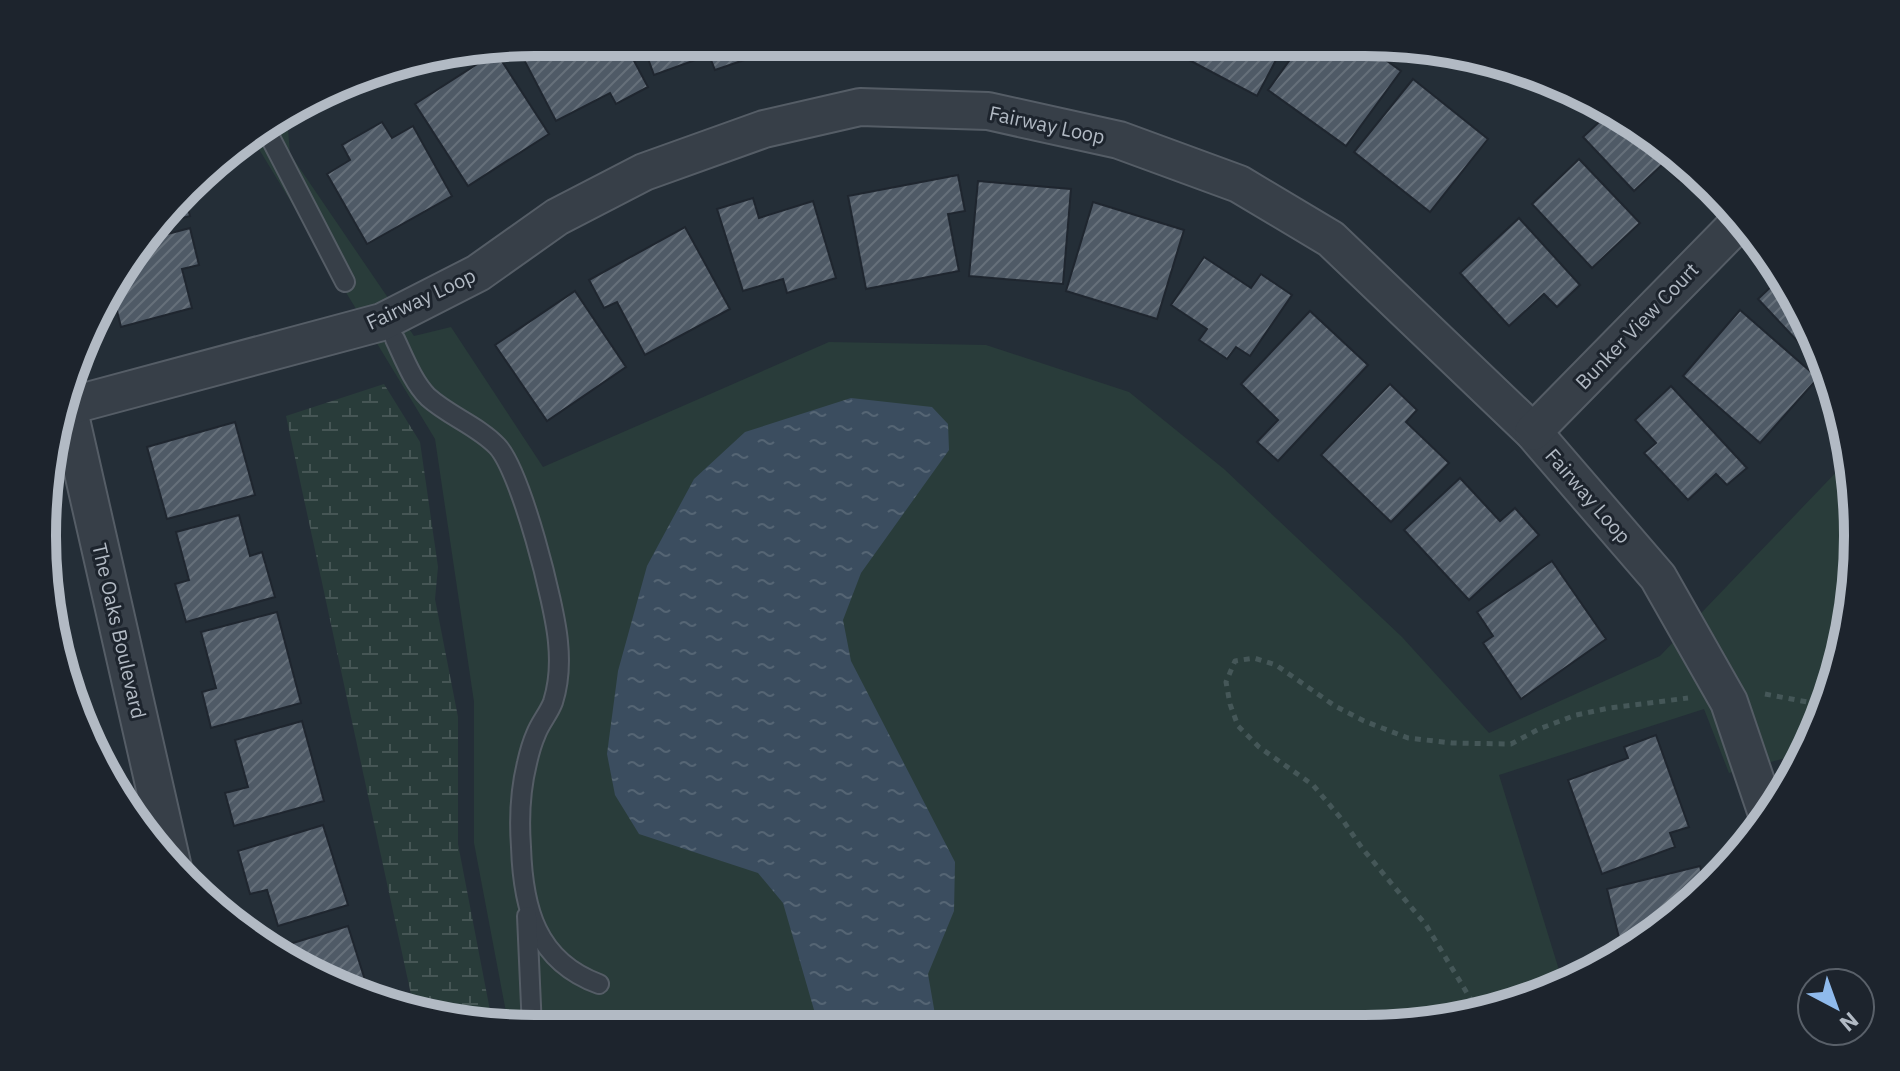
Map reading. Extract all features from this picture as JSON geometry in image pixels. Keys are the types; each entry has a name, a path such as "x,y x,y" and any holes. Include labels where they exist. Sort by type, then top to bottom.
{"street":[{"name":"Fairway Loop","path":"76,398 219,368 382,322 478,273 557,217 644,172 764,129 860,107 988,111 1119,140 1239,184 1331,239 1533,432 1658,577 1729,702 1763,802"},
{"name":"Bunker View Court","path":"1533,432 1733,229"},
{"name":"The Oaks Boulevard","path":"71,417 167,842"}],"lane":[{"path":"270,136 345,282"},
{"path":"395,339 426,395 498,447 515,480 527,514 554,612 558,675 552,704 536,734 522,789 520,838 531,1015"},
{"path":"526,901 535,925 552,953 583,978 599,984"}],"path":[{"path":"1473,1003 1426,925 1313,785 1259,747 1238,726 1226,682 1235,661 1254,658 1276,665 1335,706 1408,738 1452,743 1511,744 1576,715 1688,698"},
{"path":"1765,694 1814,703"}],"green space":[{"path":"1516,80 1533,86 1530,90"},
{"path":"288,125 290,154 414,336 451,327 543,467 829,342 986,345 1129,392 1224,469 1402,637 1489,733 1660,656 1839,469 1844,536 1840,598 1819,690 1790,757 1729,773 1704,709 1499,775 1560,974 1519,990 1427,1011 1364,1015 506,1014 474,843 474,702 435,439 257,146"},
{"path":"384,384 420,442 438,567 435,599 458,717 458,844 490,1013 412,999 286,416"}],"water":[{"path":"851,398 932,407 948,424 949,450 861,573 843,620 851,661 955,862 954,911 928,974 935,1015 816,1015 783,903 758,873 639,834 615,795 607,754 618,671 647,566 694,479 745,432"}],"building":[{"path":"522,56 631,56 648,87 616,104 610,93 556,121"},
{"path":"647,56 706,56 654,75"},
{"path":"709,56 749,56 750,58 715,70"},
{"path":"1181,56 1278,56 1257,96"},
{"path":"1293,56 1381,57 1401,71 1346,146 1268,90"},
{"path":"500,57 549,134 468,186 415,104 485,59"},
{"path":"1413,79 1488,139 1430,212 1354,152"},
{"path":"1602,119 1683,177 1679,181 1663,164 1634,191 1583,137"},
{"path":"382,122 392,138 413,126 452,196 367,244 327,174 350,160 342,145"},
{"path":"1579,159 1640,223 1592,268 1532,204"},
{"path":"958,175 965,211 948,214 959,271 866,289 848,196"},
{"path":"978,181 1071,189 1063,284 969,276"},
{"path":"753,198 759,218 813,201 836,278 787,293 783,279 743,291 717,209"},
{"path":"1093,202 1184,230 1157,319 1066,291"},
{"path":"187,206 190,216 174,220"},
{"path":"1519,218 1580,285 1557,307 1544,294 1509,326 1460,273"},
{"path":"685,227 730,309 645,355 617,302 604,308 589,280"},
{"path":"190,228 199,265 182,269 192,308 121,327 115,304 162,236"},
{"path":"1204,257 1251,288 1261,274 1292,295 1250,356 1236,347 1227,359 1199,340 1207,329 1171,305"},
{"path":"1773,285 1808,353 1758,299"},
{"path":"575,291 626,367 547,421 495,345"},
{"path":"1740,310 1818,378 1760,443 1683,376"},
{"path":"1310,311 1368,365 1278,461 1257,442 1278,420 1241,384"},
{"path":"1390,384 1417,410 1406,422 1449,463 1391,522 1321,455"},
{"path":"1671,386 1747,468 1727,485 1716,474 1688,500 1644,453 1656,443 1635,420"},
{"path":"235,422 255,495 167,519 147,447"},
{"path":"1460,478 1500,521 1515,508 1539,535 1469,600 1404,530"},
{"path":"239,515 250,556 262,552 275,597 186,622 175,584 189,580 176,532"},
{"path":"1552,561 1606,639 1521,699 1483,643 1493,636 1477,612"},
{"path":"277,612 301,703 211,728 202,692 216,688 201,632"},
{"path":"302,721 324,801 234,826 225,793 248,787 235,740"},
{"path":"1656,735 1689,827 1670,833 1675,847 1602,874 1568,780 1628,758 1624,747"},
{"path":"323,825 348,905 278,926 267,890 250,894 238,851"},
{"path":"1700,866 1703,876 1656,916 1620,941 1607,889"},
{"path":"348,926 366,984 323,966 286,945"}]}
